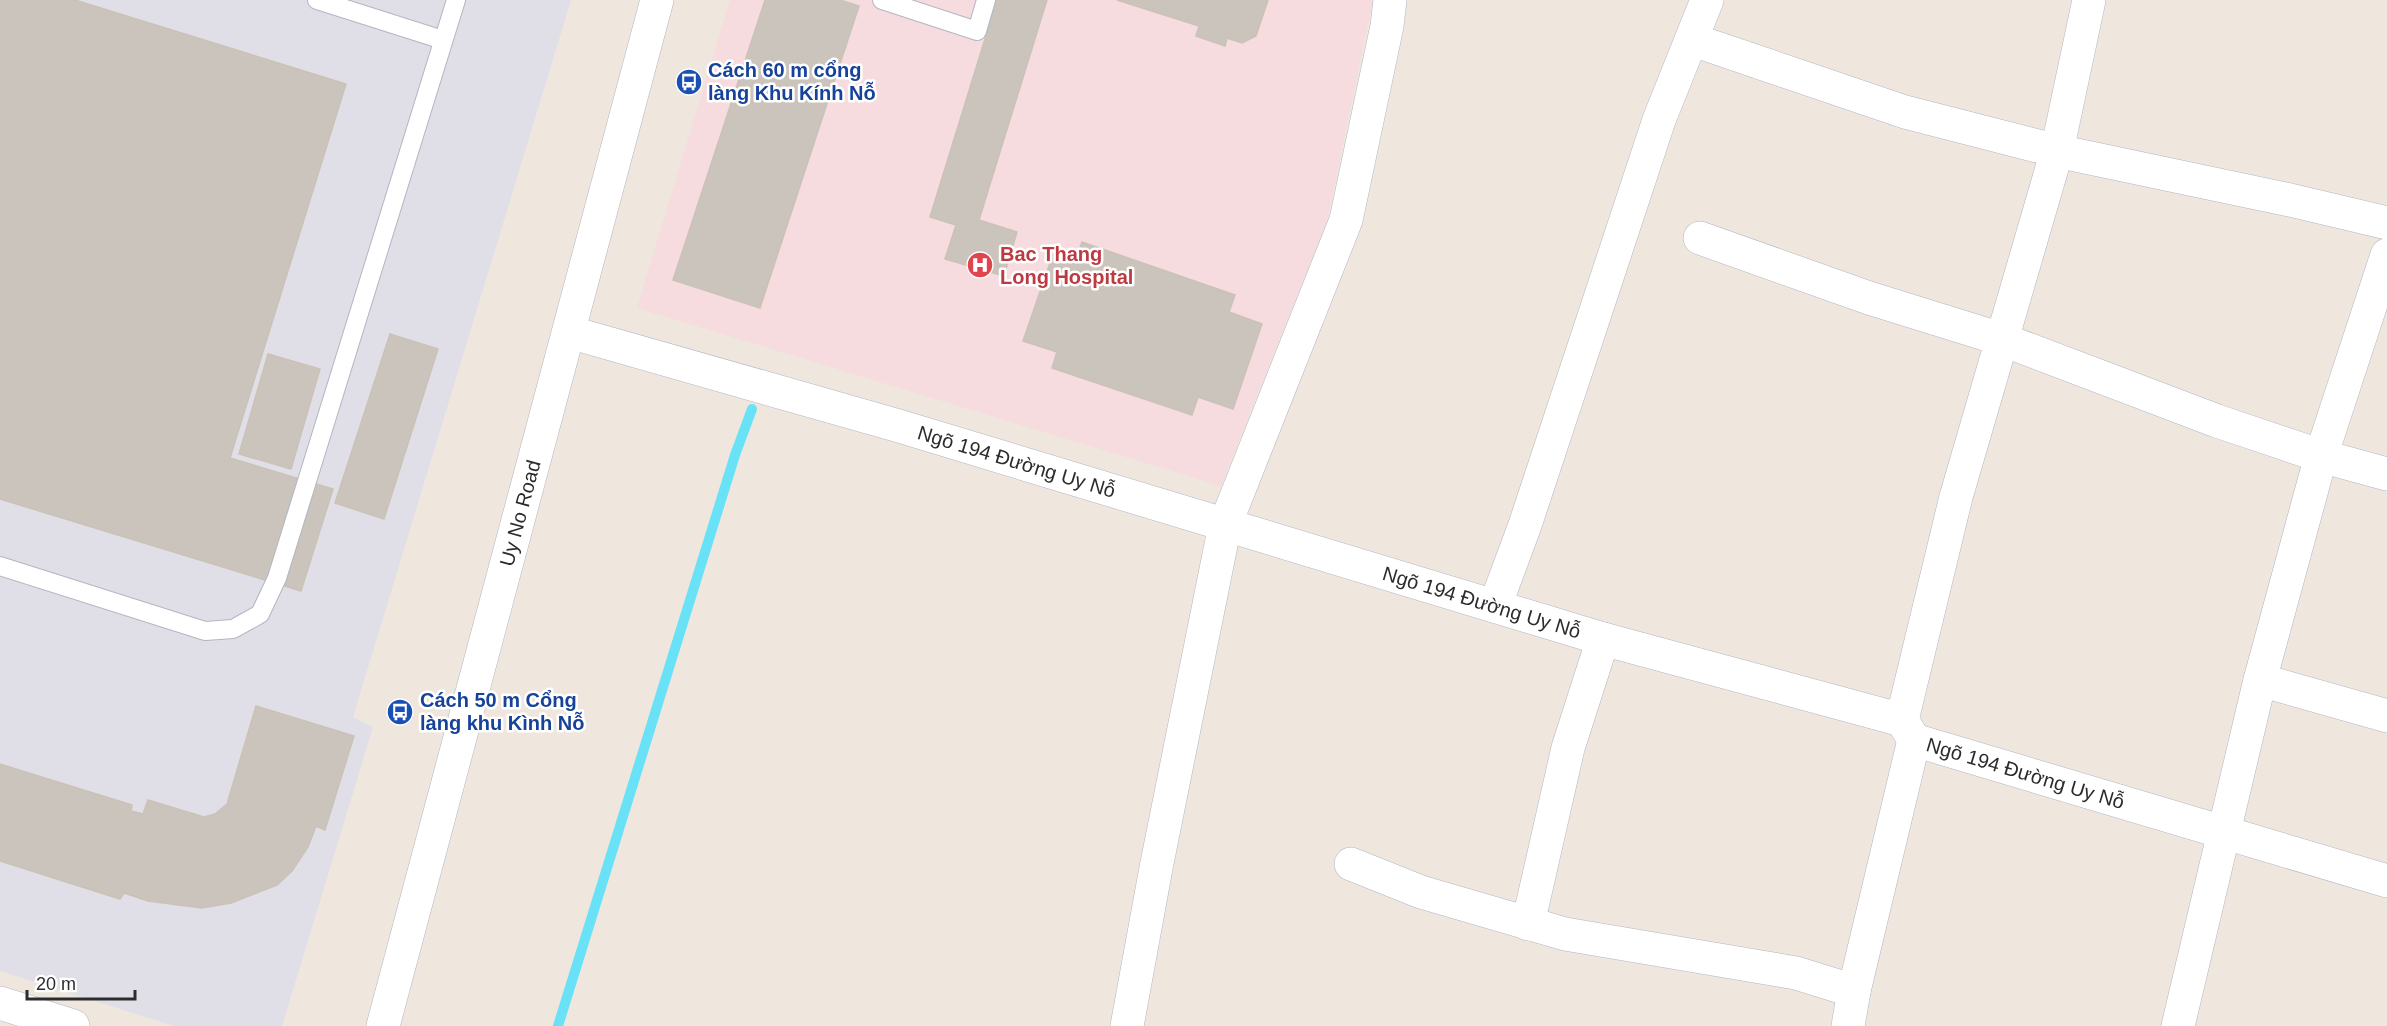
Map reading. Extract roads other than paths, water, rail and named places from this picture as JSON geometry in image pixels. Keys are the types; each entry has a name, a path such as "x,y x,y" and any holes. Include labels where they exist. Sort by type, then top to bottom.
{"street":[{"name":"Uy No Road","path":"383,1026 657,0"},
{"path":"1127,1026 1225,525 1346,220 1387,26 1390,0"},
{"path":"1495,606 1525,525 1659,120 1693,40 1707,0"},
{"path":"1848,1026 1956,497 2057,151 2088,0"},
{"path":"1693,40 1905,112 2057,151 2387,223"},
{"path":"1700,238 1869,298 2001,339 2217,421 2321,456 2387,474"},
{"path":"2178,1026 2260,680 2321,456 2387,255"},
{"name":"Ngõ 194 Đường Uy Nỗ","path":"569,332 899,426 1908,730 2224,833 2387,881"},
{"path":"1528,924 1568,748 1603,639"},
{"path":"2260,680 2387,716"},
{"path":"1351,864 1420,892 1565,934 1796,973 1854,991"},
{"path":"0,1003 73,1026"}],"lane":[{"path":"317,0 443,40"},
{"path":"0,566 205,631 233,629 260,614 277,578 456,0"},
{"path":"882,0 977,31 986,0"}],"waterway":[{"path":"558,1026 735,455 752,409"}],"place":[{"name":"Cách 60 m cổng làng Khu Kính Nỗ","path":"689,82"},
{"name":"Bac Thang Long Hospital","path":"980,265"},
{"name":"Cách 50 m Cổng làng khu Kình Nỗ","path":"400,712"}]}
